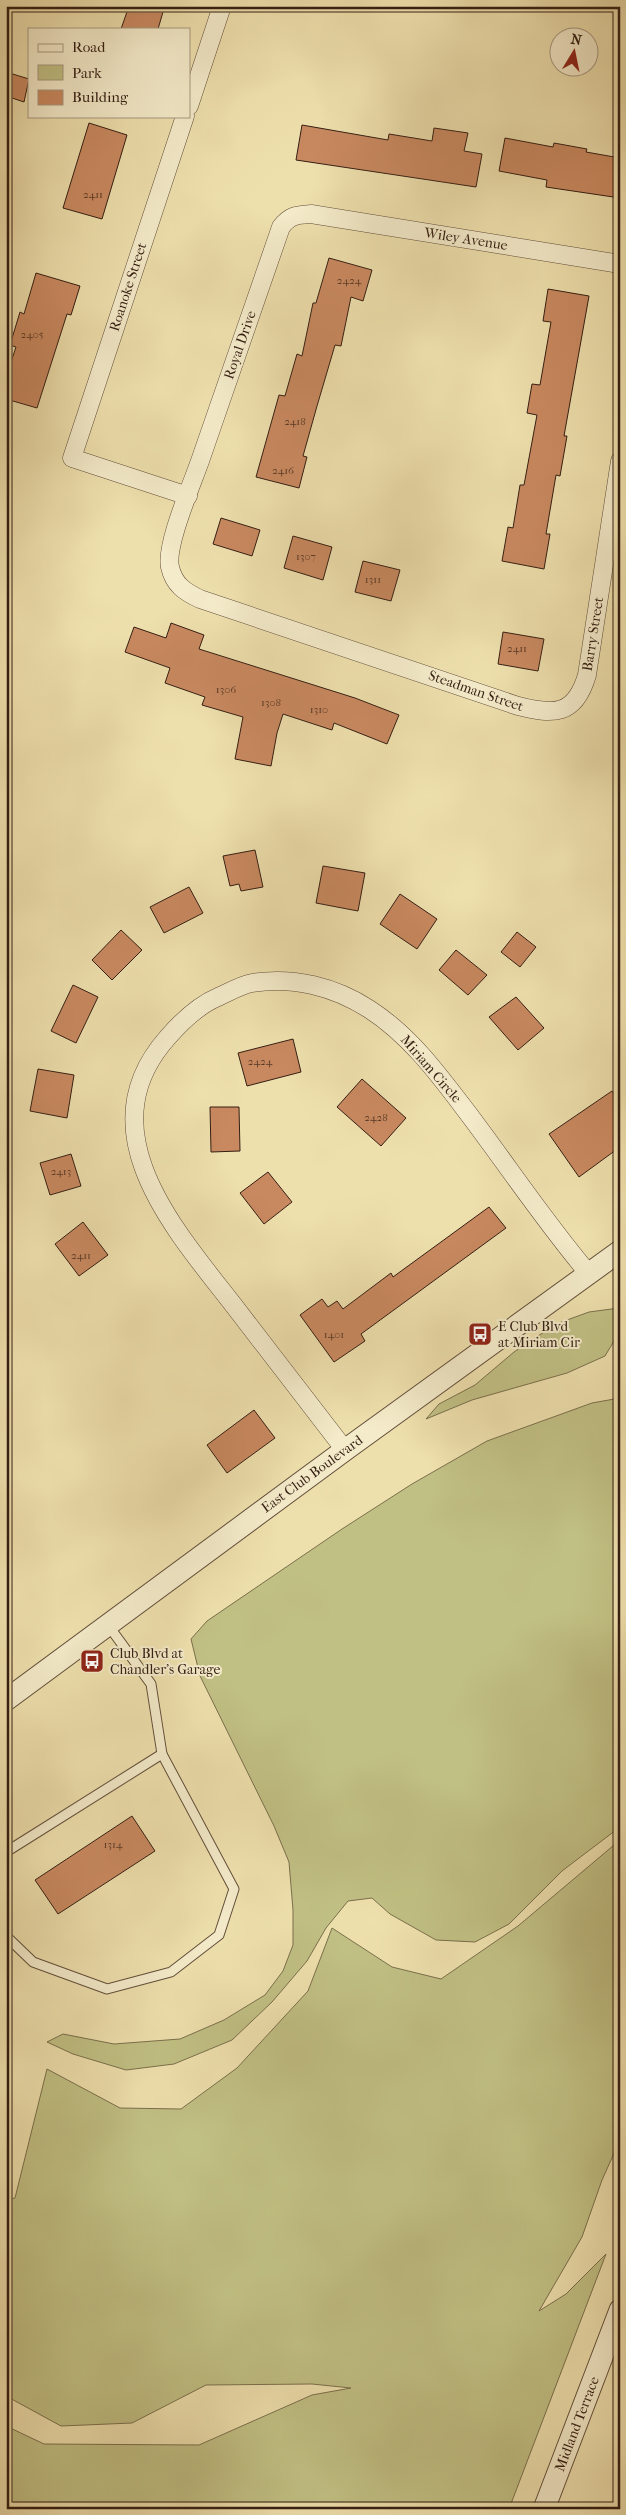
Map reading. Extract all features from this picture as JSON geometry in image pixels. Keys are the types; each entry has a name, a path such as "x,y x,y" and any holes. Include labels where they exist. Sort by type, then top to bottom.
{"street":[{"path":"190,103 222,6"},
{"name":"Roanoke Street","path":"184,118 72,458 188,496"},
{"name":"Wiley Avenue","path":"311,214 620,264"},
{"name":"Royal Drive","path":"311,214 294,215 281,227 188,496 172,545 170,566 177,584 186,592 363,652"},
{"name":"Barry Street","path":"583,689 620,461"},
{"name":"Steadman Street","path":"363,652 518,706 545,712 564,710 576,702 583,689"},
{"name":"Miriam Circle","path":"345,1450 172,1226 146,1177 136,1141 134,1107 140,1081 157,1050 182,1022 210,1000 250,983 284,980 315,985 341,994 369,1009 396,1029 433,1067 589,1274"},
{"name":"East Club Boulevard","path":"6,1700 345,1450 620,1251"},
{"name":"Midland Terrace","path":"544,2509 620,2310"}],"lane":[{"path":"6,1936 33,1962 107,1989 171,1972 219,1935 234,1888 162,1754 151,1684 108,1625"},
{"path":"6,1852 162,1754"}],"green space":[{"path":"619,1308 620,1331 605,1356 567,1373 472,1400 426,1419 439,1404 475,1385 514,1352 556,1324 589,1312"},
{"path":"620,1398 620,1827 562,1871 509,1924 475,1942 436,1940 390,1914 372,1898 348,1901 326,1928 307,1961 272,2002 232,2040 174,2064 126,2070 73,2054 47,2042 63,2034 114,2044 180,2039 224,2020 265,1995 283,1971 293,1945 293,1910 289,1862 274,1826 200,1676 191,1639 207,1621 412,1484 487,1441 592,1403"},
{"path":"620,1840 620,2140 602,2180 582,2237 539,2311 566,2294 606,2254 509,2509 6,2509 6,2426 44,2444 199,2445 312,2395 351,2388 312,2384 206,2385 132,2423 61,2426 6,2396 6,2200 15,2198 47,2069 120,2108 181,2109 237,2068 308,1991 332,1928 392,1967 441,1979 518,1926"}],"building":[{"path":"129,6 145,6 163,12 158,28 121,28"},
{"path":"6,72 28,79 24,102 6,96"},
{"path":"89,123 127,135 102,219 63,208"},
{"path":"302,125 388,140 389,134 432,141 434,128 468,133 464,151 482,154 476,187 296,160"},
{"path":"505,138 553,147 554,143 587,149 586,152 620,158 620,198 546,187 547,180 499,171"},
{"path":"329,258 372,270 363,301 351,297 341,346 335,345 303,456 307,457 299,488 256,477 279,395 285,396 297,354 302,356 313,303 316,303"},
{"path":"36,273 80,286 71,315 67,314 37,408 6,399 6,377 16,347 10,345 20,312 24,314"},
{"path":"548,289 589,296 564,436 567,436 560,476 556,475 546,534 550,534 544,569 502,561 508,527 513,528 520,485 524,485 537,415 527,413 532,384 540,385 551,322 543,321"},
{"path":"221,518 260,530 252,556 213,544"},
{"path":"293,536 332,547 323,580 284,568"},
{"path":"363,561 400,570 391,601 355,592"},
{"path":"171,623 204,635 199,649 355,698 399,715 387,744 334,723 332,730 283,714 277,733 271,766 235,759 243,717 202,705 205,697 165,683 170,668 125,652 134,627 166,638"},
{"path":"503,632 544,639 538,671 498,664"},
{"path":"255,850 263,887 241,891 239,884 230,886 223,856"},
{"path":"323,866 365,873 358,911 316,903"},
{"path":"189,887 203,913 164,933 150,907"},
{"path":"400,894 437,919 417,949 380,924"},
{"path":"121,930 142,950 112,980 92,960"},
{"path":"517,932 536,947 520,967 501,952"},
{"path":"456,950 487,975 468,995 439,970"},
{"path":"73,985 98,997 76,1043 51,1031"},
{"path":"516,997 544,1028 518,1050 489,1017"},
{"path":"293,1039 301,1072 247,1086 238,1053"},
{"path":"38,1069 74,1075 67,1118 30,1111"},
{"path":"362,1079 406,1118 381,1146 337,1107"},
{"path":"612,1091 620,1102 620,1147 579,1177 549,1134"},
{"path":"210,1107 239,1107 240,1151 211,1152"},
{"path":"71,1154 81,1186 50,1195 40,1163"},
{"path":"268,1172 292,1202 264,1224 240,1193"},
{"path":"489,1207 506,1228 361,1334 365,1341 334,1362 300,1315 322,1299 328,1307 337,1301 343,1309 391,1273 393,1277"},
{"path":"83,1222 108,1255 79,1276 55,1244"},
{"path":"254,1410 275,1438 227,1473 207,1445"},
{"path":"132,1816 155,1851 58,1914 35,1880"}],"place":[{"name":"E Club Blvd at Miriam Cir","path":"480,1334"},
{"name":"Club Blvd at Chandler's Garage","path":"92,1661"}]}
